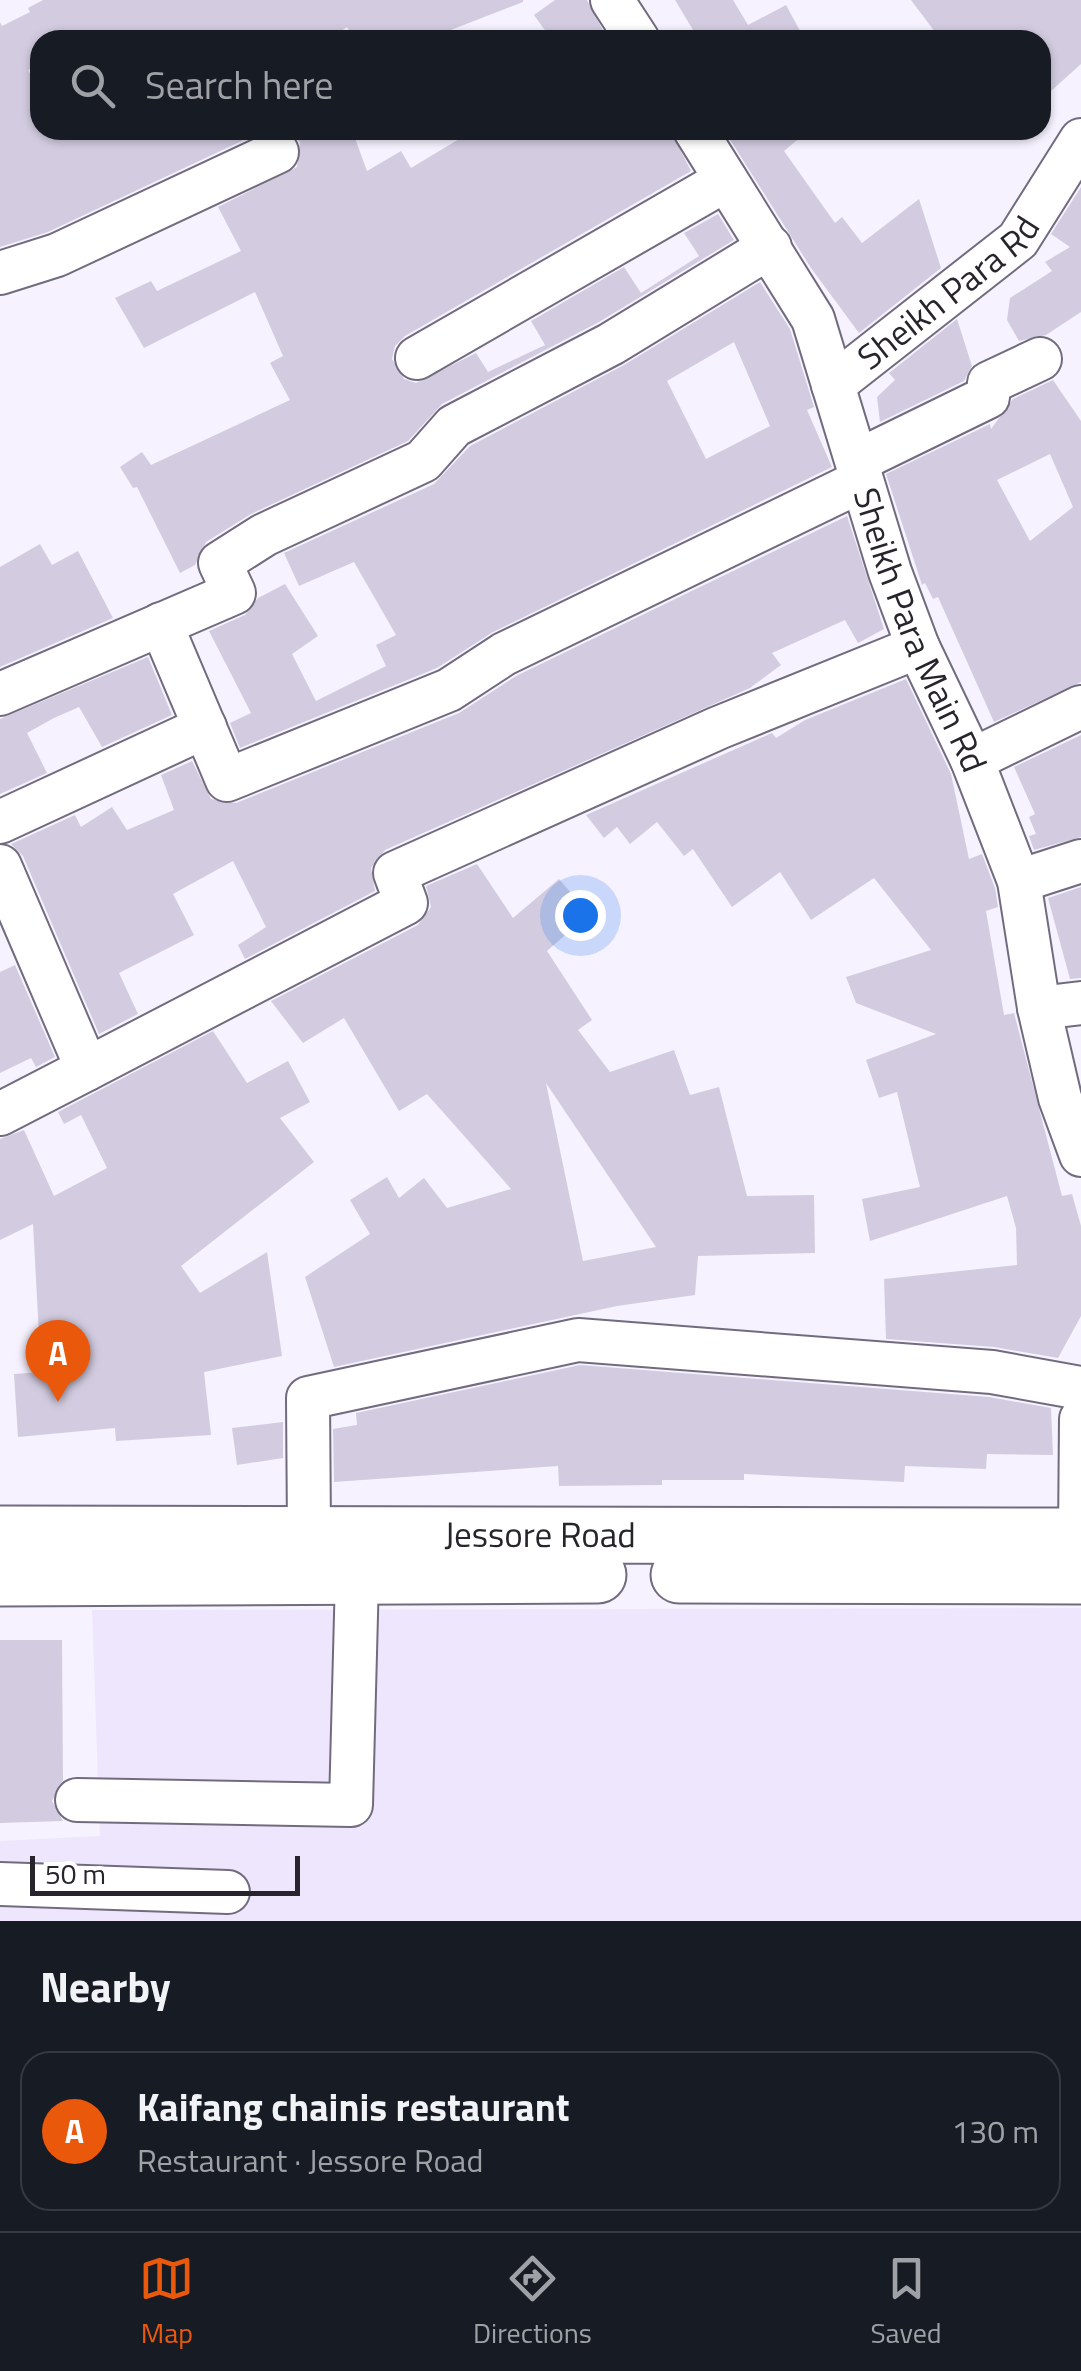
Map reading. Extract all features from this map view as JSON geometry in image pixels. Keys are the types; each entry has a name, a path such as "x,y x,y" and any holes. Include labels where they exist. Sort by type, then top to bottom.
{"highway":[{"name":"Jessore Road","path":"0,1534 309,1532 1072,1551"},
{"path":"0,1578 357,1576 1072,1551"}],"street":[{"path":"612,0 632,30"},
{"name":"Sheikh Para Main Rd","path":"700,140 812,319 918,647 972,760 1019,881 1039,1008 1060,1098 1081,1155"},
{"name":"Sheikh Para Rd","path":"833,386 1018,240 1081,140"},
{"path":"0,273 57,255 277,152"},
{"path":"417,358 726,180"},
{"path":"0,694 234,593 220,563 264,535 423,461 454,426 611,344 770,247"},
{"path":"161,624 227,780 449,690 504,654 858,471 988,397 989,384 1040,359"},
{"path":"0,1114 406,903 394,873 718,728 918,647"},
{"path":"972,760 1081,707"},
{"path":"0,822 205,727"},
{"path":"1019,881 1081,860"},
{"path":"0,866 87,1069"},
{"path":"1039,1008 1081,1003"},
{"path":"309,1532 308,1398 578,1340 992,1372 1081,1388"},
{"path":"1072,1551 1081,1419"},
{"path":"77,1800 351,1804 357,1576"},
{"path":"0,1884 228,1892"}],"shaded area":[{"path":"1081,1608 1081,1921 0,1921 0,1841 100,1836 92,1610"}],"building":[{"path":"43,0 523,0 451,30 347,27 30,30 30,140 244,140 48,232 0,247 0,22 2,26 30,12 28,8"},
{"path":"555,0 587,0 603,30 545,30 534,15"},
{"path":"675,0 733,0 748,25 786,5 800,30 693,30"},
{"path":"911,0 1081,0 1081,64 1051,91 1051,30 934,30"},
{"path":"356,140 367,171 401,151 411,168 457,140 675,140 691,171 405,336 395,346 392,359 404,379 416,383 476,353 488,372 545,345 531,321 624,267 641,293 699,256 684,233 718,214 734,240 599,322 442,404 408,441 251,514 206,542 195,565 180,573 137,487 133,488 120,467 142,452 151,465 290,400 270,363 283,356 255,292 144,348 115,298 151,281 157,291 241,251 218,207 297,167 300,142"},
{"path":"730,140 797,140 784,151 835,223 842,217 862,243 919,199 941,268 859,333 811,268"},
{"path":"1081,187 1081,312 1046,335 1019,341 1007,320 1010,298 1052,271 1045,262 1070,247 1051,234"},
{"path":"760,282 790,329 814,407 807,410 832,467 493,632 437,668 240,748 230,723 251,713 209,631 245,615 258,598 285,584 318,636 292,654 316,701 386,666 376,645 396,635 354,562 299,586 284,553 434,484 470,446 624,365","holes":["734,342 770,426 706,459 667,381"]},
{"path":"957,319 972,366 964,381 880,422 877,397 895,380 889,373"},
{"path":"1053,380 1081,421 1081,682 994,722 938,597 933,599 925,583 922,585 886,474 990,424 991,429 1013,399","holes":["1050,454 1073,507 1030,541 997,480"]},
{"path":"847,516 884,629 858,643 845,620 772,653 781,665 750,688 385,850 371,868 375,891 245,959 238,945 266,927 233,861 173,894 194,935 119,973 138,1014 99,1034 23,856 11,844 75,815 81,827 112,807 127,830 174,810 161,775 192,761 211,799 236,803 459,713 516,676"},
{"path":"40,544 52,565 78,551 113,618 0,667 0,567"},
{"path":"148,657 172,715 102,747 79,707 54,718 27,733 47,773 0,794 0,719"},
{"path":"906,679 951,774 969,859 982,854 995,888 998,907 986,911 1004,1015 1014,1013 1062,1196 1072,1194 1081,1226 1081,1316 1058,1358 994,1347 886,1339 884,1279 1017,1265 1016,1228 1007,1196 870,1241 862,1199 920,1187 897,1092 879,1098 866,1060 936,1034 856,1003 846,977 931,950 874,878 811,920 780,872 732,907 693,849 684,856 657,822 630,844 617,827 604,838 586,815 772,733 776,738 805,720"},
{"path":"1081,735 1081,837 1034,850 1029,836 1036,834 1029,817 1035,814 1014,767"},
{"path":"477,864 513,918 559,879 589,914 547,951 592,1020 578,1030 610,1072 674,1050 690,1095 719,1087 747,1196 814,1195 815,1253 698,1256 695,1295 617,1306 334,1367 305,1277 370,1234 350,1200 387,1177 399,1198 424,1178 447,1208 511,1189 427,1094 399,1111 344,1018 303,1043 271,1001 418,925 431,907 426,886","holes":["546,1083 656,1247 583,1261"]},
{"path":"1081,887 1081,978 1070,979 1048,898"},
{"path":"15,965 55,1057 36,1067 31,1058 0,1073 0,972"},
{"path":"213,1031 247,1083 288,1061 310,1102 280,1118 314,1162 181,1266 200,1293 267,1252 282,1356 204,1372 211,1435 116,1441 115,1428 18,1437 14,1374 41,1372 33,1224 0,1240 0,1139 24,1130 54,1196 107,1168 81,1115 64,1124 58,1112"},
{"path":"580,1365 989,1397 1051,1408 1053,1455 987,1454 986,1469 905,1466 904,1482 744,1474 744,1480 559,1486 558,1466 334,1482 333,1429 357,1425 356,1413"},
{"path":"283,1422 283,1458 237,1465 232,1428"},
{"path":"0,1640 62,1640 63,1780 52,1801 63,1821 0,1823"}],"place":[{"name":"Kaifang chainis restaurant","path":"58,1402"}]}
